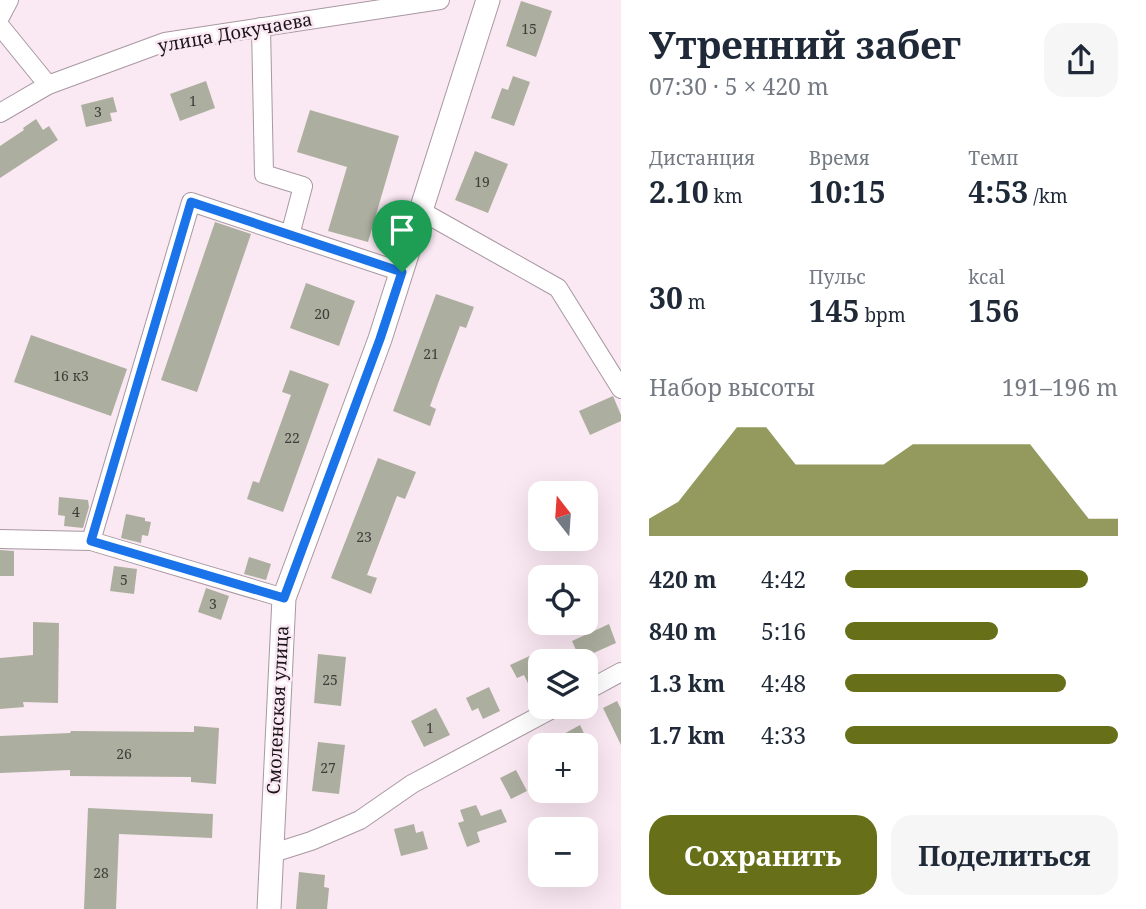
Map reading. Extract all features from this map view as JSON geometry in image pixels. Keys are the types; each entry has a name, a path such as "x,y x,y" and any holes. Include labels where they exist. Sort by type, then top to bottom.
{"main road":[{"name":"Смоленская улица","path":"269,909 284,598 380,339 488,0"}],"street":[{"path":"0,17 9,0"},
{"name":"улица Докучаева","path":"0,113 48,85 165,42 440,0"},
{"path":"0,26 48,85"},
{"path":"261,27 264,174 303,186 290,235"},
{"path":"91,541 191,202 402,272"},
{"path":"421,211 558,288 618,378"},
{"path":"0,539 91,541 284,598"},
{"path":"598,684 621,672"},
{"path":"270,853 311,841 360,820 412,785 534,719"}],"building":[{"path":"521,1 552,11 536,57 506,46"},
{"path":"513,76 530,82 514,126 491,118 502,88 508,90"},
{"path":"206,81 215,108 180,121 170,94"},
{"path":"113,97 117,112 110,113 112,121 86,127 81,105"},
{"path":"310,110 399,136 368,242 328,231 347,167 297,152"},
{"path":"36,119 43,130 49,126 58,140 0,178 0,146"},
{"path":"475,151 508,164 488,213 455,200"},
{"path":"215,222 251,234 197,392 161,380"},
{"path":"306,283 355,301 339,346 290,328"},
{"path":"436,294 474,307 466,328 460,326 439,381 430,406 436,409 430,426 393,411"},
{"path":"31,335 127,369 111,416 14,382"},
{"path":"290,370 329,384 283,512 247,499 253,481 259,483 291,395 282,392"},
{"path":"613,396 621,421 590,435 579,411"},
{"path":"378,458 416,472 405,499 397,496 367,575 377,578 371,594 331,578"},
{"path":"59,497 88,500 89,507 83,528 64,526 65,516 58,515"},
{"path":"126,514 151,522 148,536 142,535 141,543 121,538"},
{"path":"0,550 14,551 14,576 0,576"},
{"path":"249,557 271,564 266,580 244,574"},
{"path":"114,566 137,569 134,594 110,591"},
{"path":"206,588 229,596 221,620 198,612"},
{"path":"33,622 59,623 58,703 23,702 24,707 0,709 0,658 33,655"},
{"path":"609,624 616,643 598,651 576,649 572,641 585,635 598,635 598,629"},
{"path":"318,654 346,657 341,706 314,703"},
{"path":"528,657 528,683 524,675 517,678 510,665"},
{"path":"489,687 500,711 483,719 478,708 472,711 466,698"},
{"path":"617,701 621,709 621,745 603,708"},
{"path":"436,708 450,735 424,747 411,721"},
{"path":"580,725 584,733 566,733"},
{"path":"194,726 219,728 216,784 191,782 191,777 70,776 70,770 0,773 0,736 71,731 194,732"},
{"path":"318,742 345,745 339,794 312,791"},
{"path":"516,770 527,791 511,799 500,778"},
{"path":"476,805 481,816 501,809 507,822 477,832 480,842 467,847 458,823 464,821 460,810"},
{"path":"88,808 213,814 212,838 119,834 116,909 84,909"},
{"path":"414,824 416,833 423,831 428,849 401,856 394,829"},
{"path":"299,872 325,875 324,887 329,888 327,909 296,909"}],"route":[{"path":"191,202 402,272 380,339 284,598 91,541 191,202"}]}
